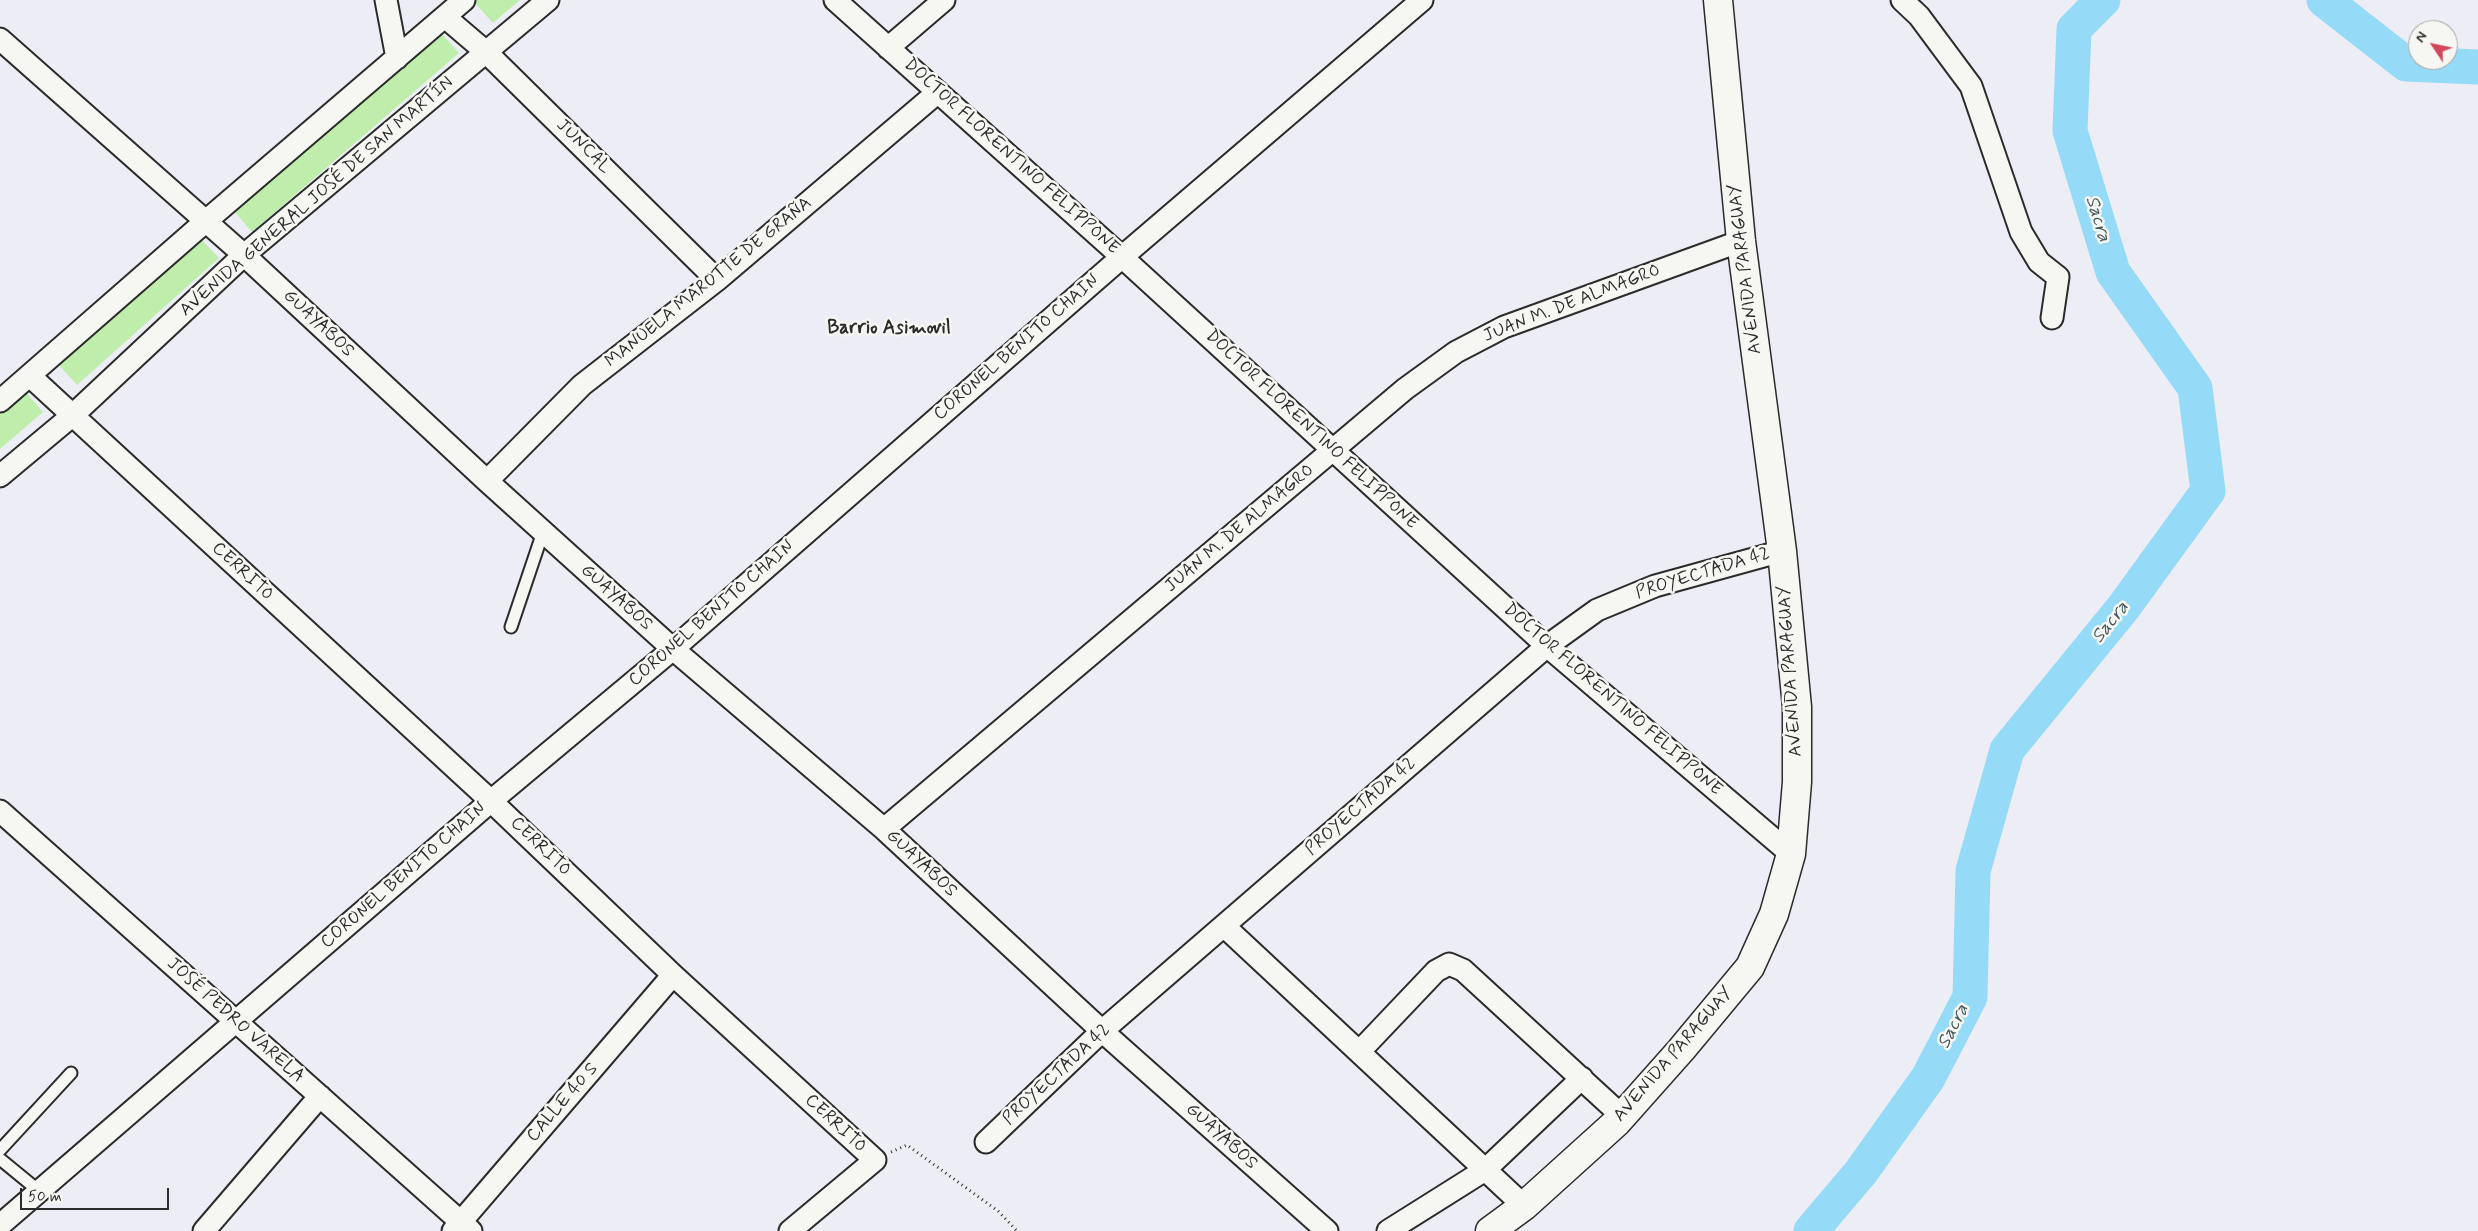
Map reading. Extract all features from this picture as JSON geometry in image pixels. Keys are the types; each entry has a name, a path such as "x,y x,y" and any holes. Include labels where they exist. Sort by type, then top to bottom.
{"street":[{"path":"386,0 397,58"},
{"path":"0,401 464,0"},
{"name":"AVENIDA GENERAL JOSÉ DE SAN MARTÍN","path":"0,476 73,416 244,255 548,0"},
{"name":"DOCTOR FLORENTINO FELIPPONE","path":"835,0 1122,257 1547,646 1791,854"},
{"path":"888,48 944,0"},
{"name":"CORONEL BENITO CHAIN","path":"0,1225 492,801 673,649 1122,257 1422,0"},
{"name":"AVENIDA PARAGUAY","path":"1490,1231 1524,1206 1622,1116 1681,1050 1750,967 1774,914 1791,854 1797,782 1797,708 1782,551 1741,241 1718,0"},
{"path":"1902,0 1919,16 1971,86 2021,232 2039,262 2058,276 2052,318"},
{"name":"JUNCAL","path":"445,17 486,52 717,280"},
{"name":"GUAYABOS","path":"0,40 244,255 487,481 673,649 884,829 1102,1031 1327,1231"},
{"name":"MANUELA MAROTTE DE GRAÑA","path":"487,481 582,385 717,280 938,92"},
{"name":"JUAN M. DE ALMAGRO","path":"884,829 1334,451 1405,389 1456,352 1504,327 1741,241"},
{"name":"CERRITO","path":"30,376 492,801 673,975 875,1160"},
{"name":"PROYECTADA 42","path":"986,1142 1102,1031 1547,646 1597,610 1654,586 1782,551"},
{"name":"JOSÉ PEDRO VARELA","path":"0,810 320,1096 462,1228"},
{"path":"1224,926 1524,1206"},
{"path":"1359,1052 1436,971 1449,964 1463,970 1622,1116"},
{"name":"CALLE 40 S","path":"462,1228 673,975"},
{"path":"1388,1231 1486,1170 1582,1078"},
{"path":"204,1231 320,1096"},
{"path":"790,1231 875,1160"}],"lane":[{"path":"510,627 543,532"},
{"path":"0,1150 71,1073"},
{"path":"0,1159 40,1191"}],"path":[{"name":"CERRITO","path":"875,1160 906,1145 998,1211 1017,1231"}],"green space":[{"path":"477,0 520,0 493,23 474,2"},
{"path":"440,32 459,53 252,232 234,211"},
{"path":"199,237 219,258 77,385 58,364"},
{"path":"24,390 43,412 0,449 0,411"}],"waterway":[{"name":"Sacra","path":"1811,1231 1861,1172 1928,1078 1970,997 1973,871 2007,750 2123,608 2208,491 2195,388 2113,272 2070,131 2074,29 2103,0"},
{"name":"Sacra","path":"2324,0 2406,64 2478,67"}],"district":[{"name":"Barrio Asimovil","path":"889,329"}]}
